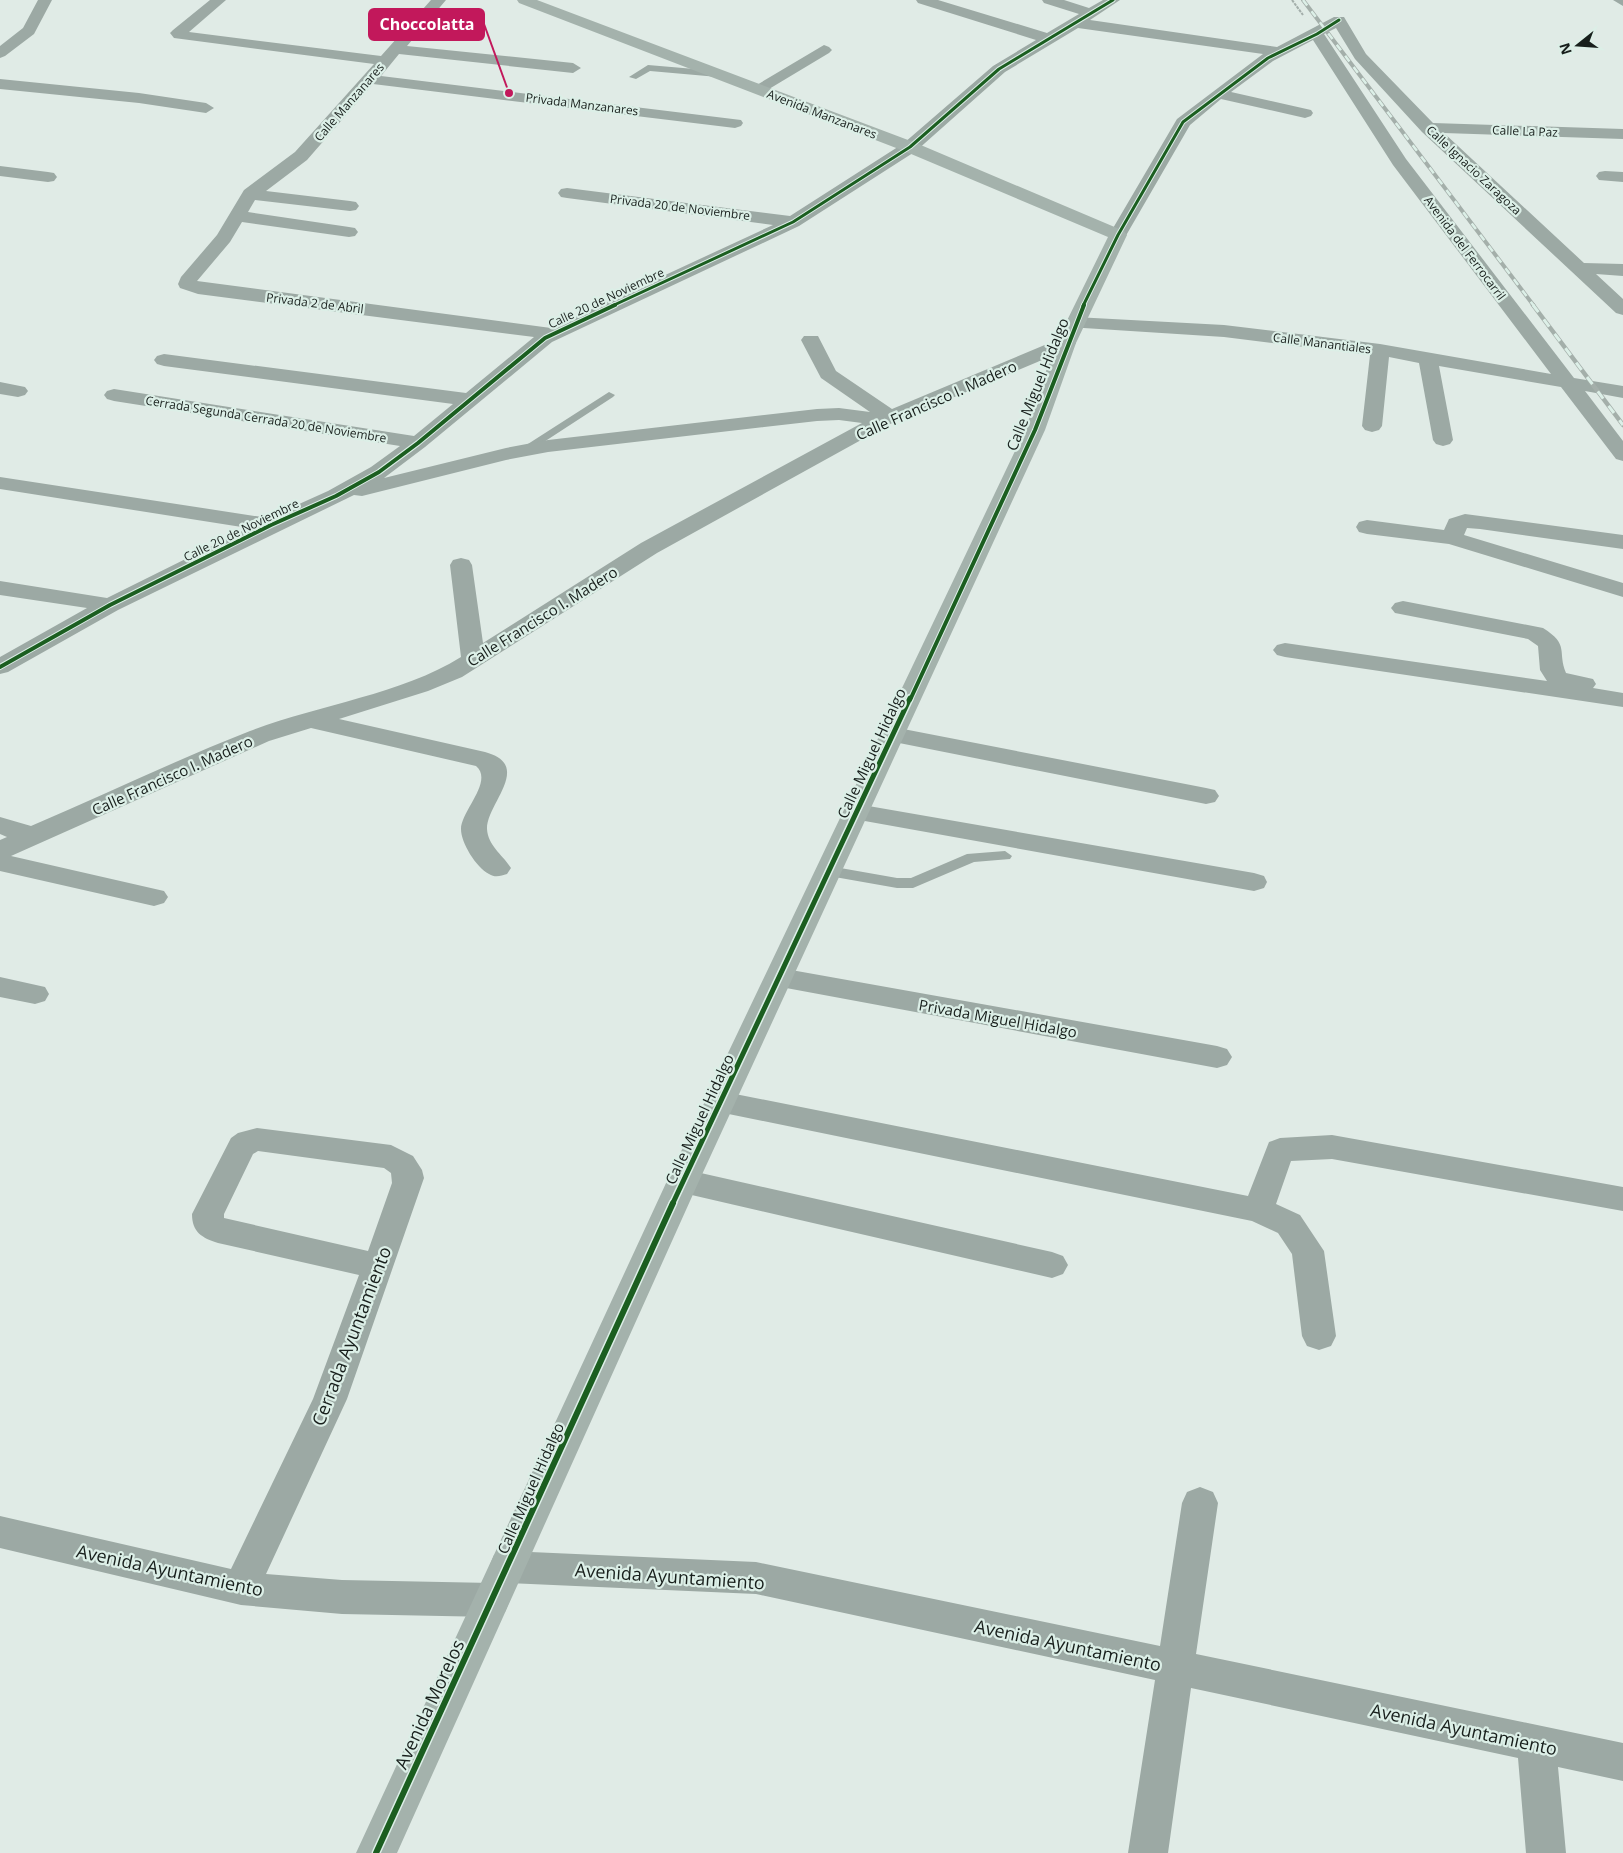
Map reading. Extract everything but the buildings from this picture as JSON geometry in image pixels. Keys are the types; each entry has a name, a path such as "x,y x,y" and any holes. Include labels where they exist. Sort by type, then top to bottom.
{"street":[{"path":"0,53 29,31 45,0"},
{"path":"219,0 178,33 179,35 390,55 572,68"},
{"name":"Calle Manzanares","path":"250,194 301,156 439,0"},
{"name":"Avenida Manzanares","path":"524,0 910,147 1118,235"},
{"path":"923,0 1049,39"},
{"path":"1049,0 1089,13"},
{"name":"Calle 20 de Noviembre","path":"6,659 271,525 336,496 379,472 418,443 535,345 554,334 793,222 910,147 999,69 1113,0"},
{"path":"1339,20 1342,2"},
{"name":"Calle Miguel Hidalgo","path":"508,1567 720,1102 780,978 1035,430 1070,333 1118,235 1183,122 1218,94 1280,52 1317,34 1339,20"},
{"name":"Calle Ignacio Zaragoza","path":"1339,20 1360,56 1428,128 1623,309"},
{"path":"1076,23 1280,52"},
{"name":"Avenida del Ferrocarril","path":"1317,34 1398,161 1623,455"},
{"path":"758,89 824,50"},
{"name":"Privada Manzanares","path":"369,79 735,123"},
{"path":"0,84 139,98 206,108"},
{"path":"1218,94 1306,113"},
{"name":"Calle La Paz","path":"1428,128 1623,134"},
{"path":"0,171 48,177"},
{"path":"1605,176 1623,176"},
{"name":"Privada 20 de Noviembre","path":"567,193 793,222"},
{"path":"250,194 350,206"},
{"name":"Privada 2 de Abril","path":"250,194 224,238 187,284 198,288 554,334"},
{"path":"236,216 349,232"},
{"path":"1579,268 1623,270"},
{"name":"Calle Manantiales","path":"1070,333 1224,331 1380,350 1623,392"},
{"name":"Calle Francisco I. Madero","path":"0,850 260,736 419,686 454,672 649,548 887,418 1070,333"},
{"path":"810,340 828,374 887,418"},
{"path":"1372,426 1380,350"},
{"path":"1428,358 1443,440"},
{"path":"164,360 469,400"},
{"name":"Cerrada Segunda Cerrada 20 de Noviembre","path":"114,395 418,443"},
{"path":"336,496 523,450 817,415 839,414 887,418"},
{"path":"0,483 271,525"},
{"path":"1452,538 1457,524 1465,521 1623,542"},
{"path":"1366,528 1452,538 1623,590"},
{"path":"461,565 473,660"},
{"path":"0,588 110,605"},
{"path":"1403,608 1535,633 1546,638 1551,644 1554,674 1557,678 1623,689"},
{"path":"1285,650 1623,700"},
{"path":"306,720 486,760 493,767 495,779 474,827 478,848 498,868"},
{"path":"892,735 1206,796"},
{"path":"856,812 1254,882"},
{"path":"0,825 32,836"},
{"path":"0,862 154,897"},
{"name":"Privada Miguel Hidalgo","path":"780,978 1217,1057"},
{"path":"0,988 34,994"},
{"path":"720,1102 1258,1210 1289,1224 1308,1251 1319,1336"},
{"name":"Cerrada Ayuntamiento","path":"241,1588 330,1399 408,1183 409,1174 404,1164 391,1157 256,1139 242,1146 208,1214 208,1224 218,1231 378,1266"},
{"path":"1258,1210 1280,1150 1332,1147 1623,1199"},
{"path":"683,1182 1052,1265"},
{"path":"1148,1853 1200,1503"},
{"name":"Avenida Ayuntamiento","path":"0,1532 241,1588 342,1597 492,1600"},
{"name":"Avenida Morelos","path":"376,1853 508,1567"},
{"name":"Avenida Ayuntamiento","path":"508,1567 756,1578 1623,1762"},
{"path":"1536,1744 1546,1853"}],"lane":[{"path":"633,77 648,68 718,74"},
{"path":"523,450 609,395"},
{"path":"830,871 897,883 913,883 972,856 1005,856"}],"railway":[{"path":"1303,0 1534,306"},
{"path":"1533,305 1623,425"}],"cycle path":[{"path":"0,667 110,605 271,525 336,496 379,472 418,443 545,338 793,222 910,147 999,69 1113,0"},
{"path":"376,1853 683,1181 780,978 1035,430 1075,323 1118,235 1183,122 1268,58 1317,34 1339,20"}],"place":[{"name":"Choccolatta","path":"509,93"}]}
